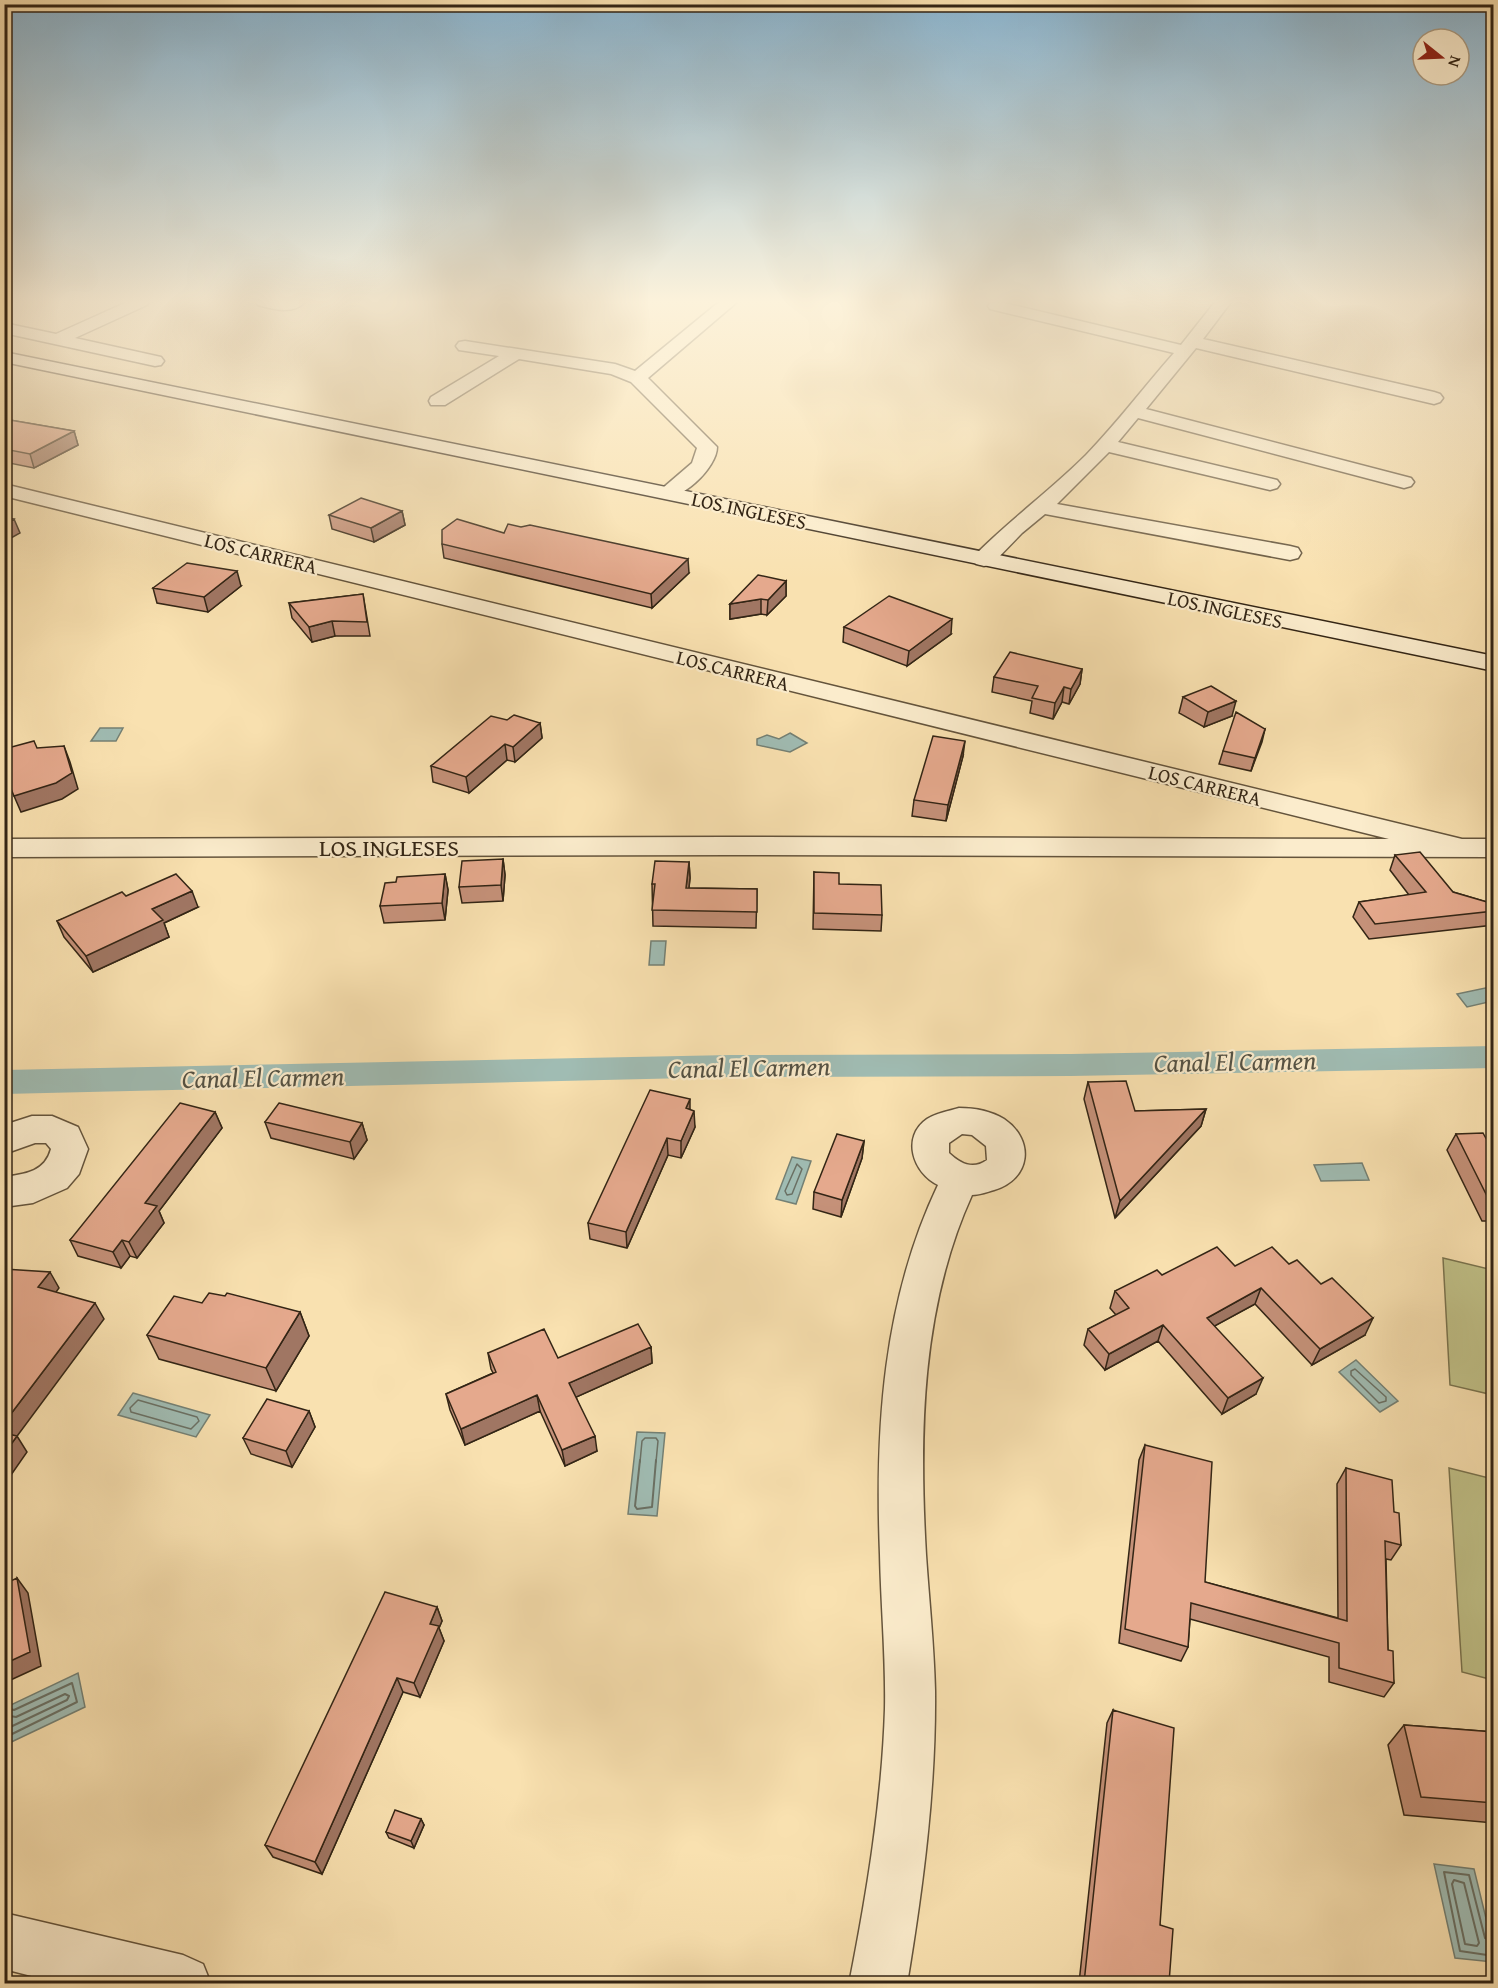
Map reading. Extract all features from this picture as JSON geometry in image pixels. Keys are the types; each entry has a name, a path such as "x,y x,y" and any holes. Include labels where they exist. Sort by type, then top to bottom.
{"street":[{"name":"LOS INGLESES","path":"188,395 1494,664"},
{"path":"438,402 450,395"},
{"path":"654,395 704,443 708,450 703,463 667,494"},
{"path":"984,559 1014,528 1079,473 1147,395"},
{"path":"1419,395 1434,398"},
{"path":"1133,411 1404,482"},
{"path":"1104,446 1270,484"},
{"name":"LOS CARRERA","path":"4,490 1462,848"},
{"path":"1041,507 1290,553"},
{"name":"LOS INGLESES","path":"4,848 766,846 1494,848"},
{"path":"4,1140 29,1130 55,1130 70,1142 71,1152 59,1173 47,1182 32,1189 4,1192"},
{"path":"878,1983 901,1835 908,1760 910,1698 901,1468 907,1375 918,1302 930,1256 947,1205 960,1179"},
{"path":"4,1941 88,1973 183,1983"}],"green space":[{"path":"1443,1258 1493,1270 1493,1395 1450,1385"},
{"path":"1449,1468 1493,1479 1493,1680 1462,1672"}],"water":[{"path":"100,728 123,728 116,741 91,741"},
{"path":"790,733 807,743 790,752 757,745 757,739 767,735 779,739"},
{"path":"651,941 666,941 664,965 649,965"},
{"path":"1490,987 1493,991 1493,1001 1467,1007 1457,994"},
{"path":"792,1157 811,1161 796,1204 776,1199"},
{"path":"1362,1163 1369,1180 1321,1181 1314,1165"},
{"path":"1356,1360 1398,1401 1380,1412 1339,1372"},
{"path":"133,1393 210,1415 196,1437 118,1415"},
{"path":"637,1432 665,1433 657,1516 628,1514"},
{"path":"78,1673 85,1707 5,1745 5,1694 9,1692 11,1705"},
{"path":"1434,1864 1474,1869 1493,1947 1493,1962 1455,1958"}],"building":[{"path":"4,419 74,431 30,454 4,449"},
{"path":"361,498 402,511 371,528 329,515"},
{"path":"4,517 14,519 4,525"},
{"path":"457,519 504,533 508,524 521,527 530,525 688,559 651,594 442,544 442,530"},
{"path":"187,563 237,571 204,597 153,588"},
{"path":"758,575 786,581 768,600 730,604"},
{"path":"363,594 367,622 332,621 309,627 289,603"},
{"path":"889,596 952,619 909,651 844,627"},
{"path":"1010,652 1082,669 1071,689 1064,687 1055,703 1032,698 1038,686 994,677"},
{"path":"1211,686 1236,701 1208,712 1183,697"},
{"path":"1236,712 1265,729 1255,758 1223,751"},
{"path":"514,715 540,723 513,747 505,744 466,777 431,766 491,716 507,720"},
{"path":"933,736 965,741 948,805 914,800"},
{"path":"34,741 37,748 64,746 72,773 56,783 14,796 4,772 4,749"},
{"path":"1420,852 1453,892 1494,904 1494,911 1375,924 1359,902 1426,892 1395,855"},
{"path":"503,859 501,885 459,887 462,861"},
{"path":"655,861 689,862 686,888 757,889 757,912 652,910"},
{"path":"814,872 839,873 839,884 881,885 882,915 814,913"},
{"path":"176,874 192,891 152,909 163,920 86,956 57,921 122,892 126,896"},
{"path":"445,874 442,903 380,906 385,883 396,882 397,877"},
{"path":"1126,1081 1135,1111 1206,1109 1120,1201 1088,1082"},
{"path":"650,1090 690,1099 686,1108 694,1111 681,1141 667,1138 626,1232 588,1223"},
{"path":"180,1103 215,1112 145,1203 157,1206 129,1242 122,1240 113,1252 70,1240"},
{"path":"279,1103 362,1123 350,1142 265,1122"},
{"path":"1483,1133 1494,1153 1494,1204 1491,1204 1456,1134"},
{"path":"837,1134 864,1141 842,1200 814,1192"},
{"path":"1217,1247 1235,1266 1272,1247 1289,1264 1297,1260 1321,1284 1332,1278 1373,1318 1320,1349 1261,1288 1207,1318 1263,1378 1228,1398 1163,1325 1109,1354 1088,1329 1129,1308 1115,1291 1157,1270 1162,1275"},
{"path":"4,1269 50,1272 38,1287 95,1303 4,1423"},
{"path":"209,1293 225,1296 227,1293 300,1312 266,1368 147,1335 174,1296 202,1303"},
{"path":"638,1324 651,1347 569,1383 595,1436 562,1450 537,1395 461,1429 446,1394 496,1372 488,1353 544,1329 558,1358"},
{"path":"267,1399 309,1411 286,1451 243,1438"},
{"path":"4,1433 17,1436 4,1454"},
{"path":"1145,1445 1212,1462 1205,1582 1347,1621 1346,1468 1392,1480 1394,1512 1399,1513 1401,1545 1385,1541 1388,1650 1393,1651 1394,1683 1339,1668 1339,1643 1191,1603 1188,1647 1125,1629"},
{"path":"17,1578 30,1652 4,1664 4,1584"},
{"path":"385,1592 437,1607 430,1624 439,1626 414,1683 397,1678 315,1862 265,1845"},
{"path":"1113,1710 1174,1728 1160,1925 1173,1929 1169,1983 1084,1983"},
{"path":"1404,1725 1494,1732 1494,1803 1421,1797"},
{"path":"395,1810 421,1819 411,1841 386,1832"}],"waterway":[{"name":"Canal El Carmen","path":"4,1082 731,1066 1071,1065 1494,1057"}]}
